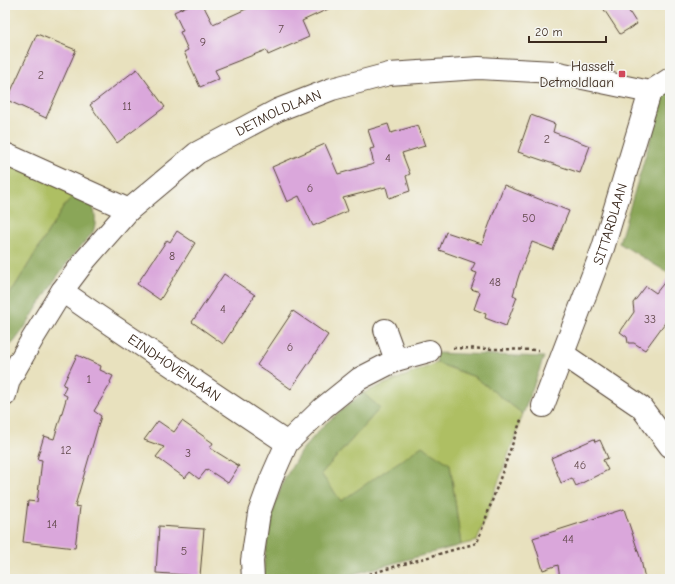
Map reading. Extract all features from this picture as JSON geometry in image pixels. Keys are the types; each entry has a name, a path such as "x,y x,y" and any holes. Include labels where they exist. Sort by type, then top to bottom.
{"street":[{"name":"DETMOLDLAAN","path":"6,384 62,291 86,259 129,210 196,153 278,110 332,89 389,74 479,68 554,72 650,92"},
{"path":"650,92 670,79"},
{"name":"SITTARDLAAN","path":"543,406 603,248 650,92"},
{"path":"5,154 129,210"},
{"name":"EINDHOVENLAAN","path":"62,291 287,443"},
{"path":"385,330 396,360"},
{"path":"253,579 252,561 260,513 272,477 287,443 322,408 359,379 396,360 429,351"},
{"path":"563,354 641,406 670,446"}],"path":[{"path":"429,351 440,348 539,350 563,354"},
{"path":"352,579 477,543 522,415 543,406"}],"green space":[{"path":"670,91 670,274 619,243 664,95"},
{"path":"5,162 76,193 63,208 5,301"},
{"path":"76,193 87,199 93,207 95,219 93,232 54,281 14,342 5,347 5,301 63,208"},
{"path":"436,353 544,357 523,414 475,377 437,363"},
{"path":"437,363 475,377 523,414 477,541 461,545 450,464 341,501 321,474 380,408 363,393"},
{"path":"363,393 380,408 321,474 341,501 422,446 450,464 461,545 335,579 264,579 264,562 268,536 275,504 284,480 301,451 325,424"}],"building":[{"path":"189,5 203,5 213,24 255,5 337,5 302,21 309,37 268,55 266,50 215,70 219,79 200,87 184,52 188,50 180,32 183,31 174,12"},
{"path":"601,5 625,5 637,24 620,34"},
{"path":"37,34 76,50 46,118 7,100"},
{"path":"137,69 165,107 117,143 90,105"},
{"path":"531,115 555,124 553,132 590,146 580,173 518,152"},
{"path":"388,124 391,133 418,125 425,146 402,153 410,174 406,176 410,191 389,198 386,187 343,198 348,211 313,226 299,196 287,202 272,167 325,144 338,174 374,164 370,149 374,148 368,130"},
{"path":"504,185 569,211 553,250 532,242 519,275 513,295 517,297 506,326 485,318 486,314 474,309 480,292 471,289 477,273 471,271 475,263 439,250 446,232 482,244"},
{"path":"177,231 195,243 160,300 137,284 167,240 170,242"},
{"path":"224,274 255,295 223,344 192,322"},
{"path":"670,275 670,316 645,350 634,343 628,343 627,337 620,332 634,312 633,303 646,286 656,293"},
{"path":"293,311 328,335 291,389 257,365"},
{"path":"77,355 101,366 100,370 113,376 110,382 111,383 94,411 101,416 75,506 80,507 75,548 23,542 28,501 37,502 42,460 37,459 44,436 54,439 67,396 63,394 66,386 63,385"},
{"path":"158,421 174,432 182,421 213,443 210,448 239,466 228,483 207,469 199,479 190,472 185,478 156,457 164,447 144,440"},
{"path":"594,439 595,442 600,440 608,458 603,460 608,470 576,486 572,478 561,483 551,458"},
{"path":"624,509 641,560 645,579 560,579 558,565 543,570 533,538"},
{"path":"159,526 204,529 200,576 156,573"}],"place":[{"name":"Hasselt Detmoldlaan","path":"622,74"}]}
